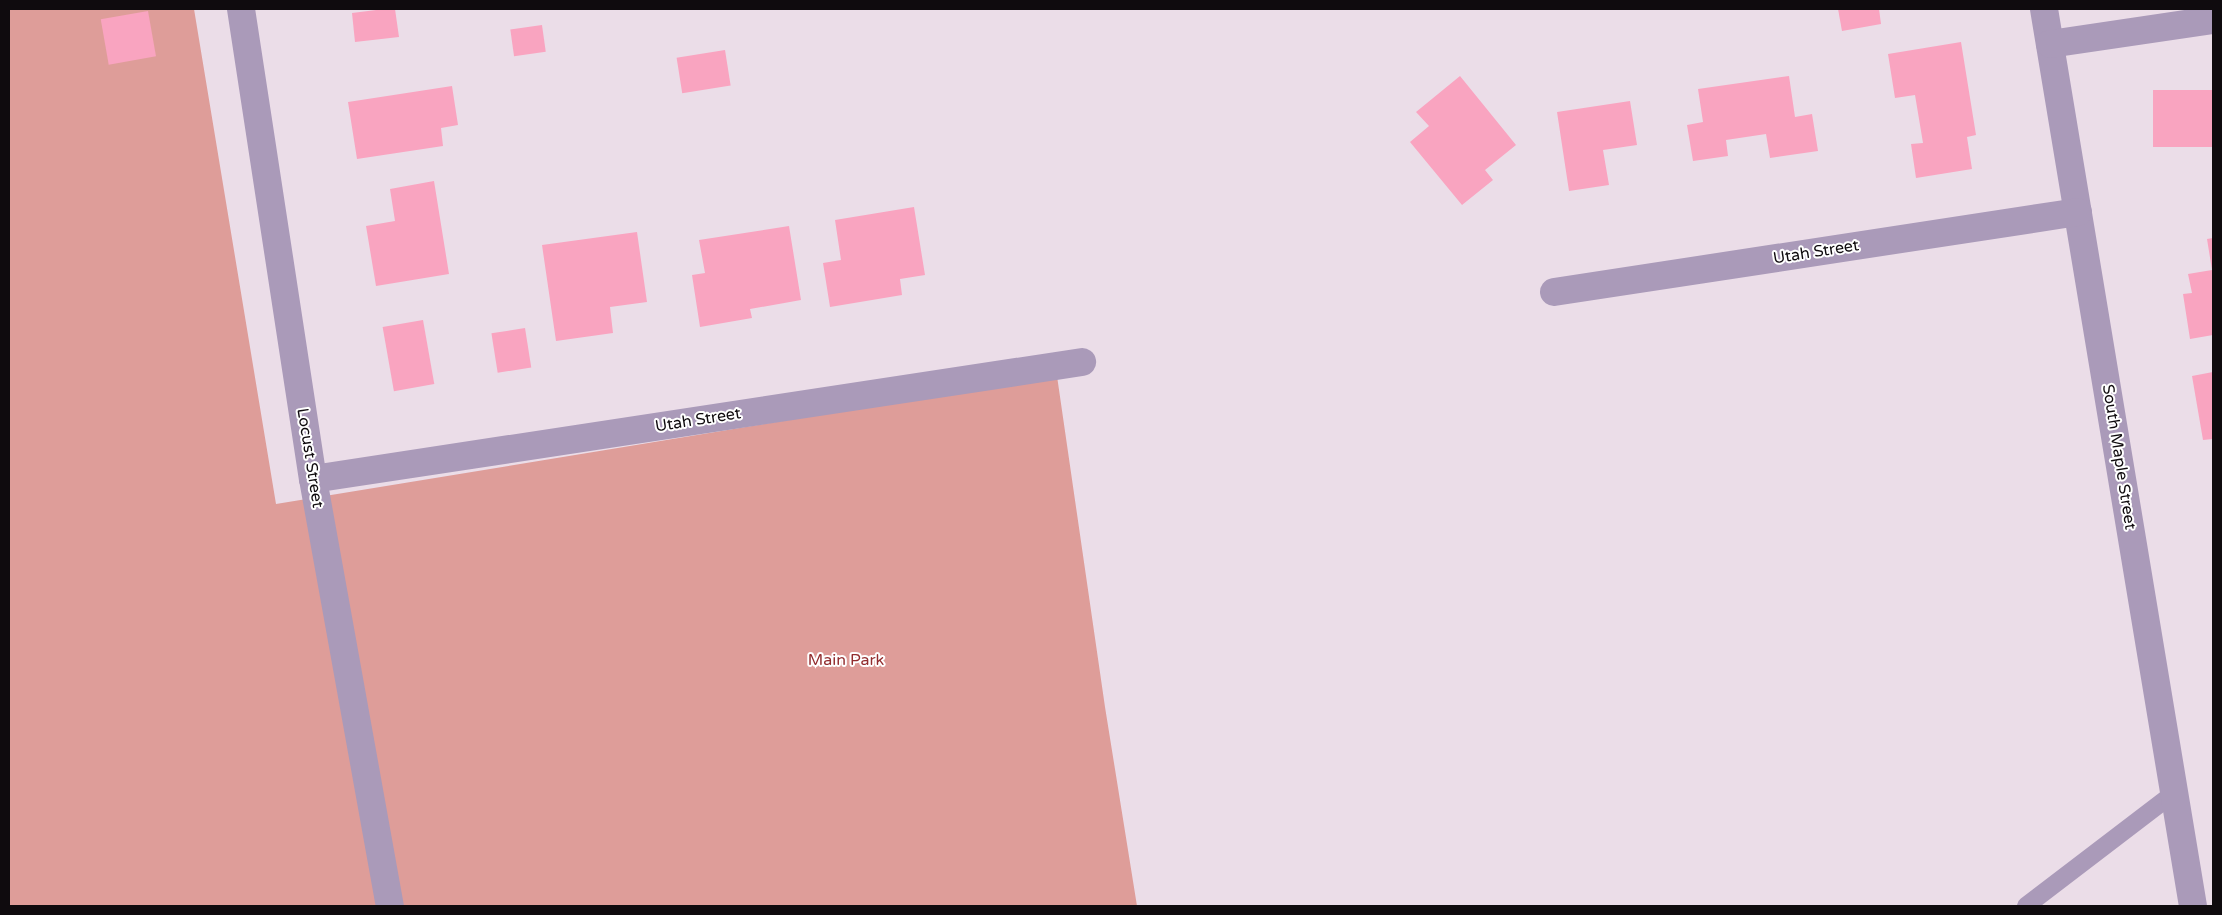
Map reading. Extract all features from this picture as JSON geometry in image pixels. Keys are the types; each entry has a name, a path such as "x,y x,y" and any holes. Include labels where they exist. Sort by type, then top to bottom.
{"street":[{"name":"Locust Street","path":"240,9 313,479 390,906"},
{"name":"South Maple Street","path":"2044,9 2193,906"},
{"path":"2050,44 2213,20"},
{"name":"Utah Street","path":"1554,292 2078,212"},
{"name":"Utah Street","path":"313,479 1082,362"}],"lane":[{"path":"2026,906 2174,793"}],"green space":[{"name":"Main Park","path":"9,9 194,9 276,504 1057,376 1105,707 1137,906 9,906"}],"building":[{"path":"395,9 399,37 355,42 352,13"},
{"path":"1838,9 1879,9 1881,24 1842,31"},
{"path":"148,11 156,56 109,65 101,19"},
{"path":"542,25 546,52 514,56 510,29"},
{"path":"1961,42 1976,135 1967,137 1972,169 1916,178 1911,144 1923,143 1915,95 1895,98 1888,54"},
{"path":"725,50 731,86 682,93 677,58"},
{"path":"1460,76 1516,145 1485,170 1493,180 1462,205 1410,142 1429,126 1416,112"},
{"path":"1789,76 1795,117 1812,114 1818,151 1770,158 1766,134 1726,140 1728,156 1693,161 1687,125 1703,122 1698,89"},
{"path":"452,86 458,125 441,128 443,146 357,159 348,102"},
{"path":"2153,90 2213,90 2213,147 2153,147"},
{"path":"1630,101 1637,145 1603,150 1609,185 1569,191 1557,112"},
{"path":"434,181 449,274 376,286 366,226 395,221 390,189"},
{"path":"914,207 925,275 900,279 902,295 830,307 823,263 841,260 835,220"},
{"path":"789,226 801,300 750,309 752,318 700,327 692,275 705,273 699,240"},
{"path":"637,232 647,302 610,307 613,333 556,341 542,245"},
{"path":"2213,238 2213,335 2190,339 2183,294 2192,293 2188,274 2212,270 2207,239"},
{"path":"423,320 434,384 394,391 383,327"},
{"path":"525,328 531,368 498,373 491,333"},
{"path":"2213,372 2213,439 2203,440 2192,376"}]}
